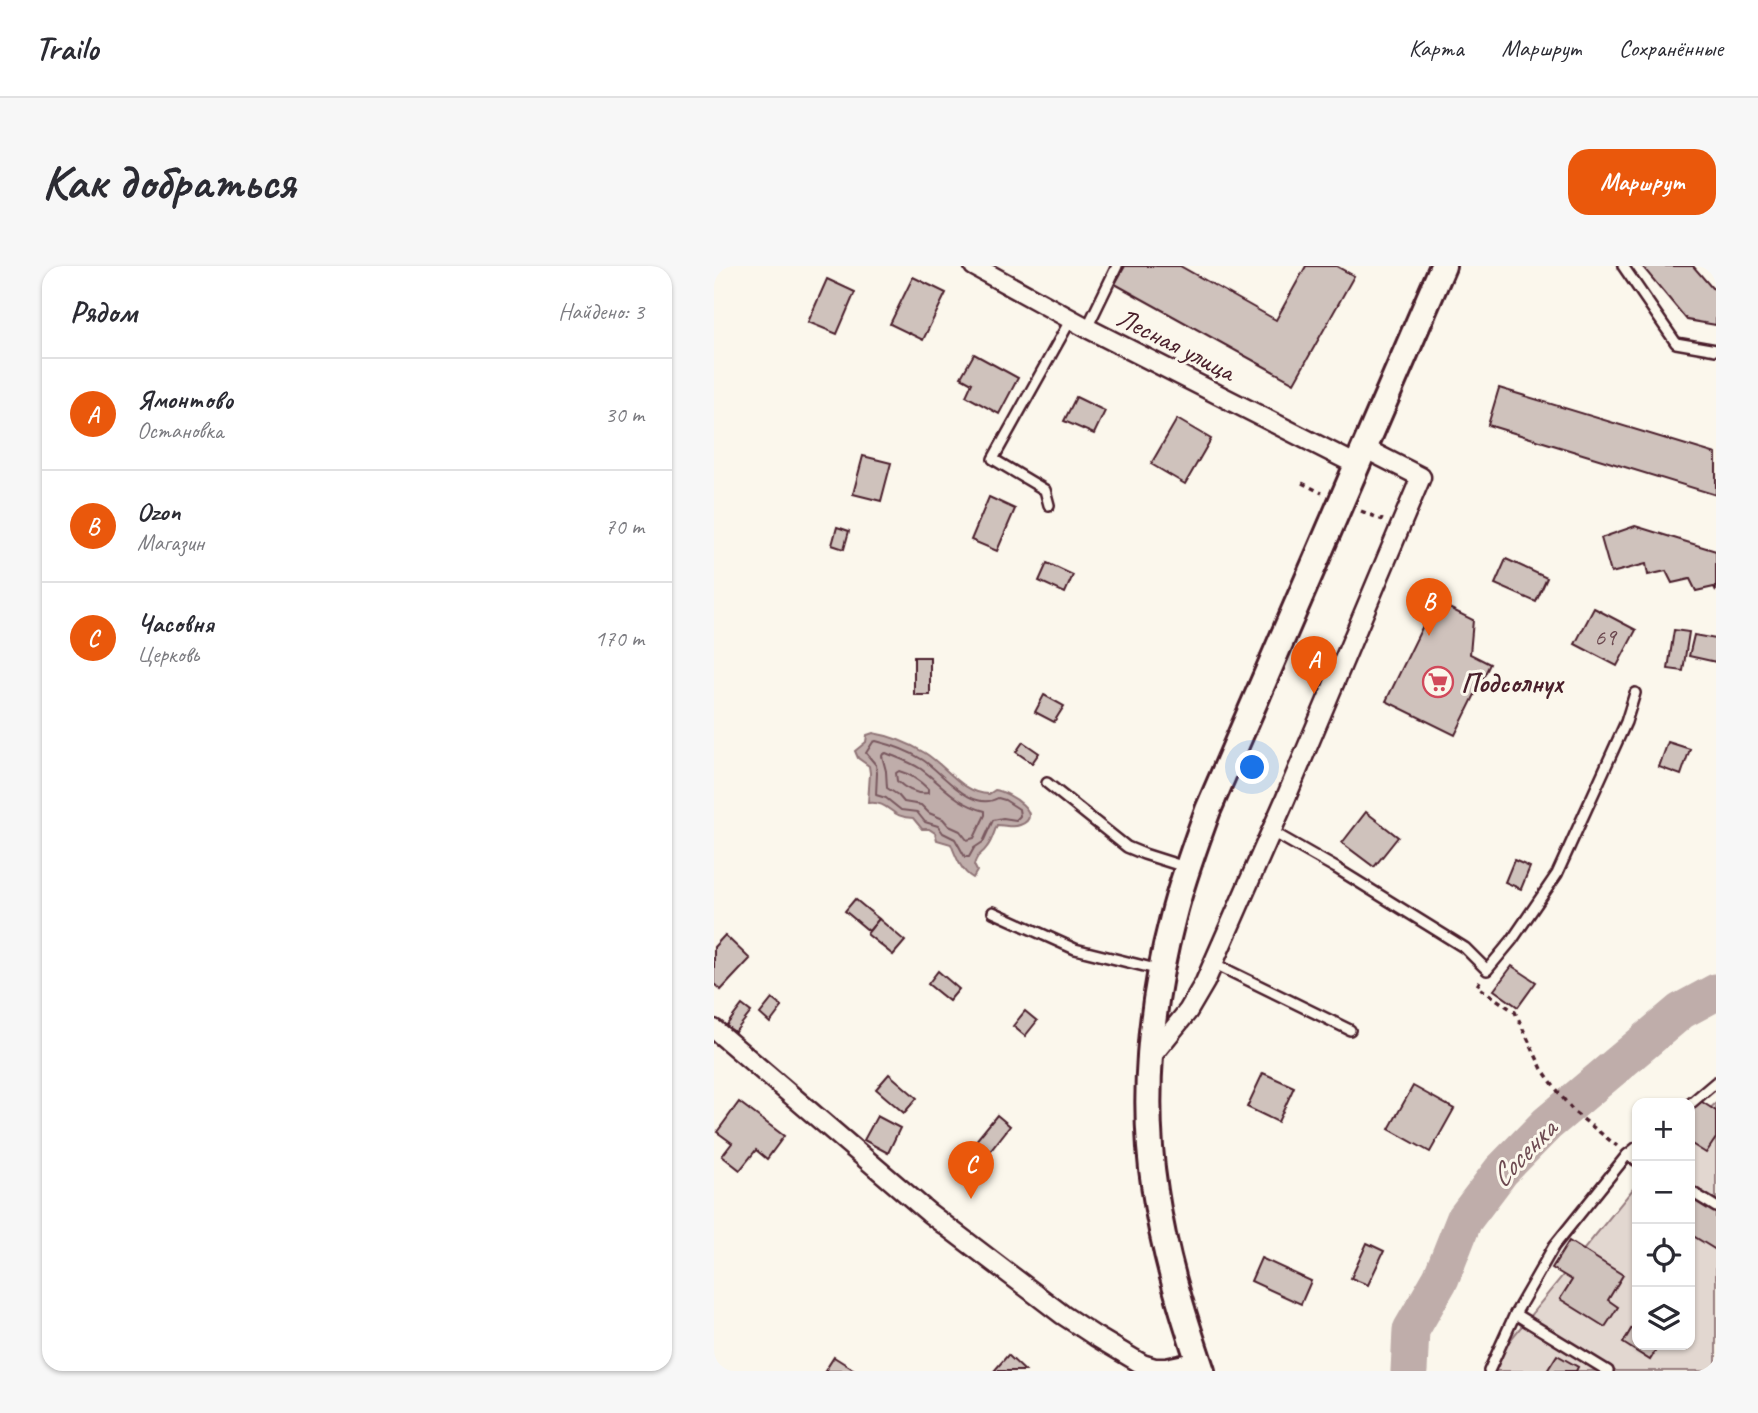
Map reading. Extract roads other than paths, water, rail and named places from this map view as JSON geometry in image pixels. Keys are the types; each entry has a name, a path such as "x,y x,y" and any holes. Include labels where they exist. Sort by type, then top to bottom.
{"main road":[{"path":"1200,1366 1173,1280 1154,1189 1148,1099 1150,1058 1161,971 1187,868 1208,810 1443,266"}],"street":[{"name":"Лесная улица","path":"974,266 1087,328 1361,456 1421,477 1271,831"},
{"path":"1150,1058 1188,1011 1205,982 1271,831"},
{"path":"714,1029 929,1213 1063,1315 1142,1364 1155,1368 1200,1366"}],"lane":[{"path":"1087,328 1116,266"},
{"path":"1623,266 1676,343 1716,350"},
{"path":"1049,505 1045,490 993,459 1070,319"},
{"path":"1271,831 1465,948 1487,970 1512,940 1557,874 1626,722 1636,693"},
{"path":"1047,783 1127,847 1187,868"},
{"path":"993,912 1075,949 1161,971"},
{"path":"1213,963 1350,1030"},
{"path":"1695,1100 1716,1082"},
{"path":"1489,1371 1515,1314 1554,1245 1632,1151"},
{"path":"1627,1155 1632,1158"},
{"path":"1695,1194 1716,1207"},
{"path":"1515,1314 1608,1371"}],"water":[{"path":"873,733 913,746 933,758 971,789 989,794 995,790 1016,799 1027,810 1027,821 1015,826 997,825 989,845 975,861 977,871 973,878 962,868 951,844 937,840 935,833 922,829 913,818 899,815 881,804 868,803 869,766 858,758 855,751 866,742 867,735"}],"waterway":[{"name":"Сосенка","path":"1409,1371 1411,1330 1441,1278 1464,1220 1501,1171 1547,1124 1681,1011 1716,992"}],"place":[{"name":"Ozon","path":"1429,636"},
{"name":"Подсолнух","path":"1438,682"},
{"name":"Ямонтово","path":"1314,694"},
{"name":"Часовня","path":"971,1199"}]}
